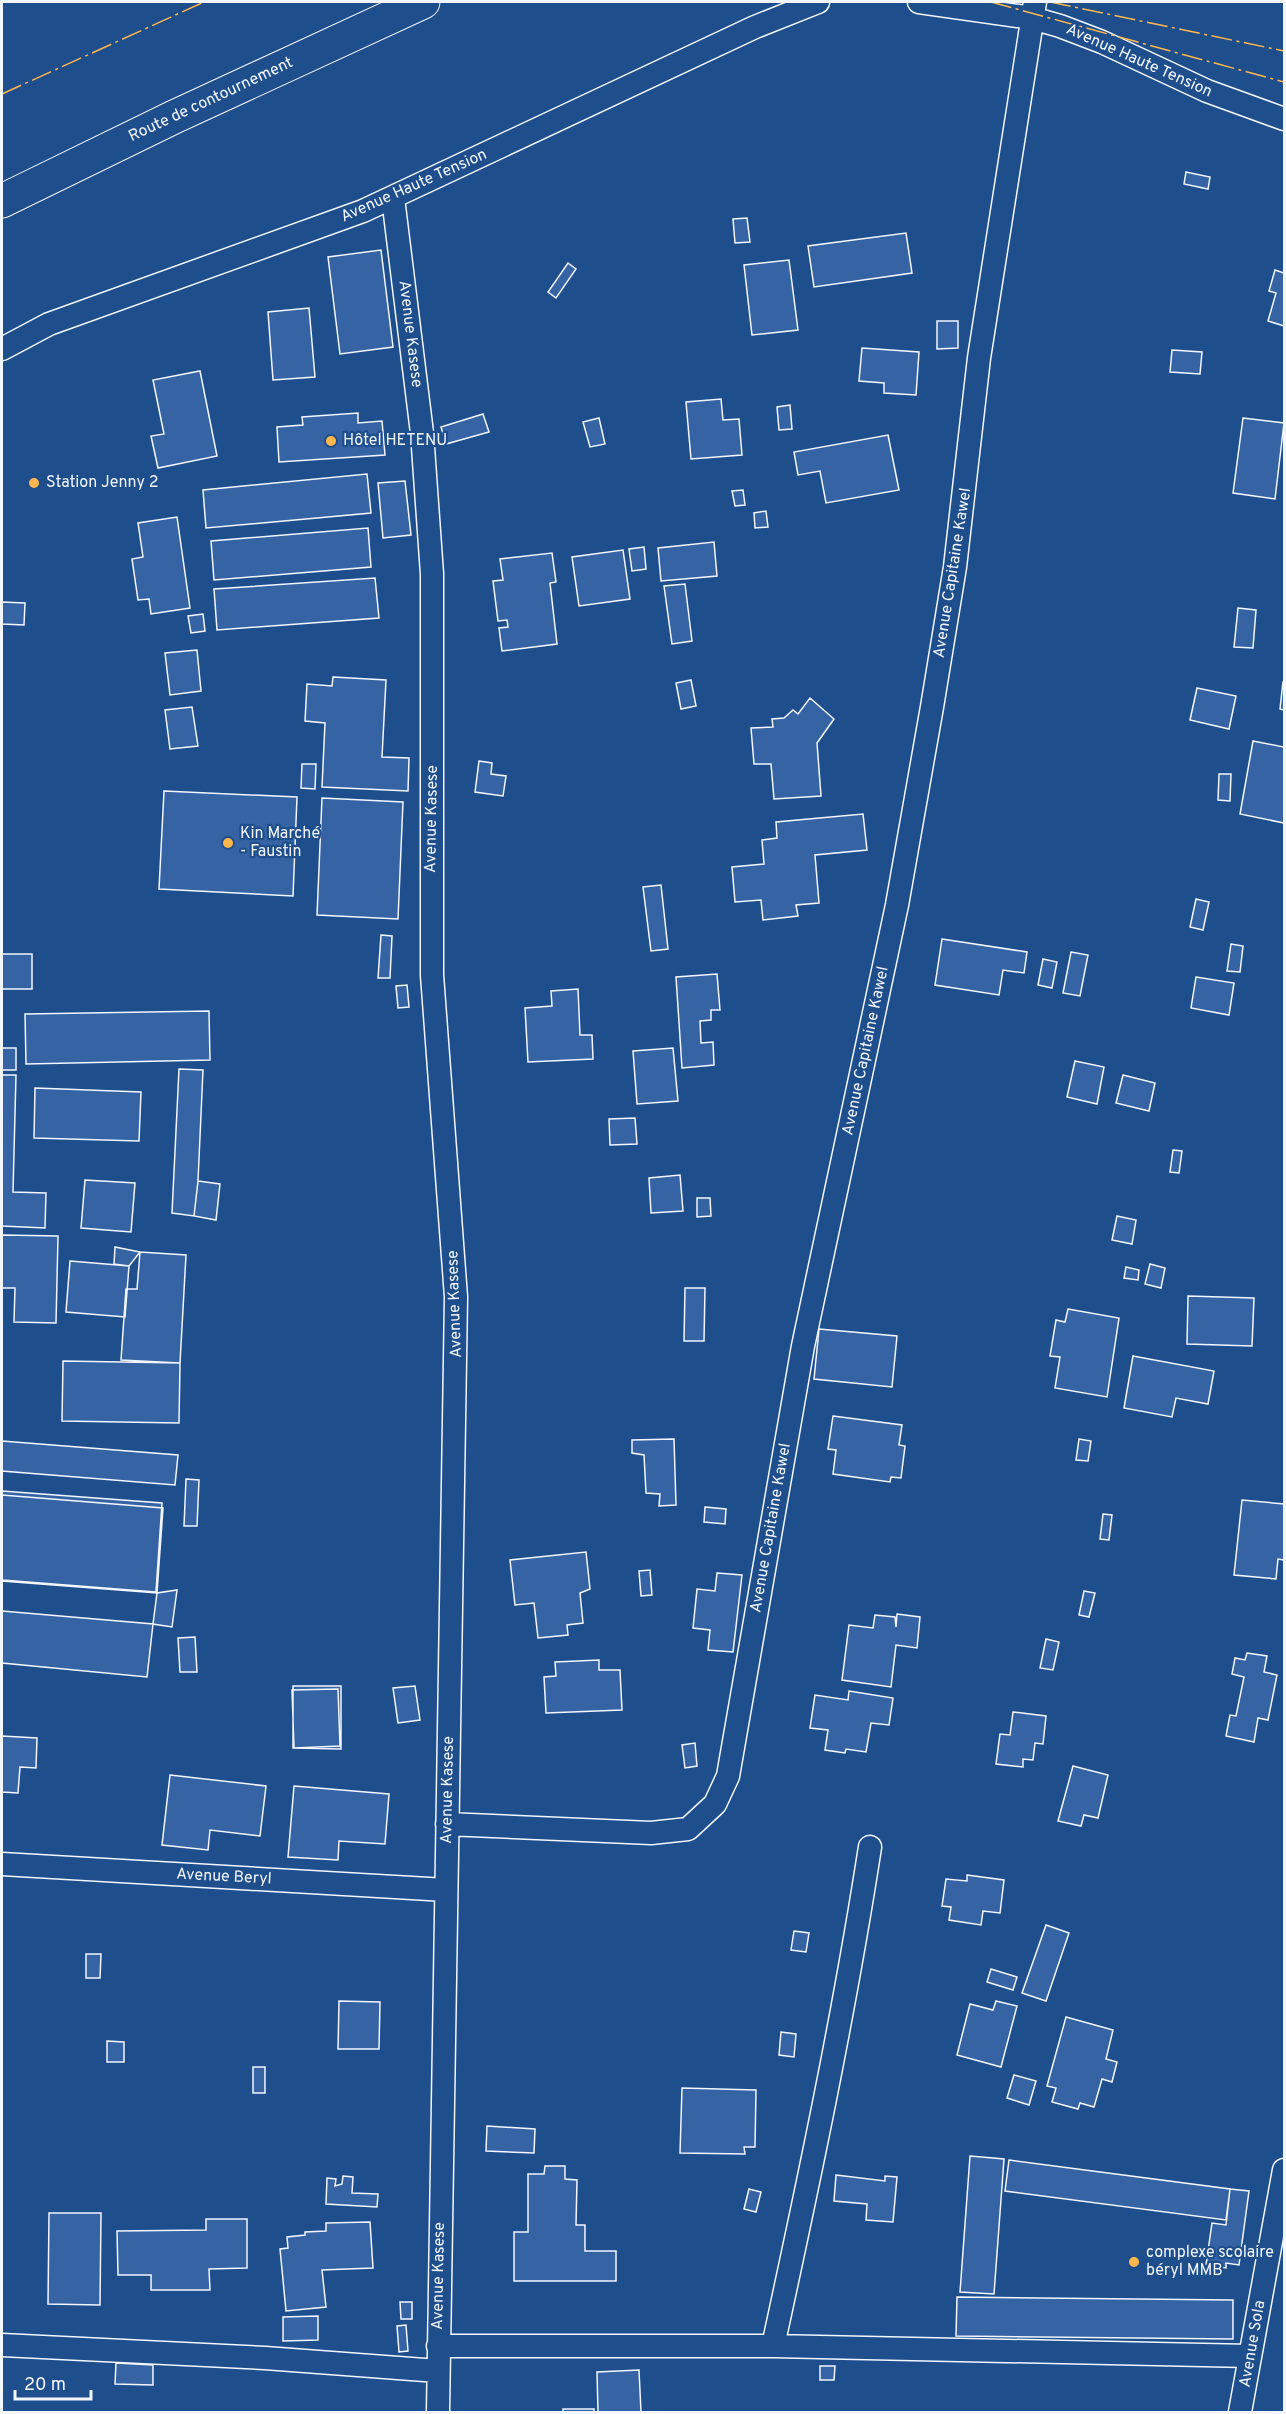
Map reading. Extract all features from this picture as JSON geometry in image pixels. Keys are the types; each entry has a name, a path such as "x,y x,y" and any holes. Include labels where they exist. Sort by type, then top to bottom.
{"street":[{"name":"Route de contournement","path":"2,201 174,117 423,2"},
{"name":"Avenue Haute Tension","path":"2,349 49,324 363,211 755,27 818,2"},
{"name":"Avenue Haute Tension","path":"919,2 1034,10 1207,92 1284,119"},
{"name":"Avenue Capitaine Kawel","path":"447,1824 651,1833 688,1829 715,1804 728,1776 803,1346 897,905 932,707 962,522 979,358 1034,10"},
{"name":"Avenue Kasese","path":"393,198 422,434 432,574 432,975 456,1297 438,2412"},
{"path":"773,2346 852,1966 870,1847"},
{"name":"Avenue Beryl","path":"2,1864 446,1890"},
{"name":"Avenue Sola","path":"1240,2412 1284,2170"},
{"path":"2,2345 265,2358 438,2371"},
{"path":"438,2346 773,2346 1250,2356"}],"building":[{"path":"1186,172 1210,177 1208,189 1184,184"},
{"path":"747,218 750,242 735,243 733,219"},
{"path":"906,233 912,273 814,287 808,246"},
{"path":"381,250 393,347 340,354 328,257"},
{"path":"789,260 798,330 752,335 744,265"},
{"path":"568,263 576,269 556,298 548,292"},
{"path":"1275,270 1284,273 1284,326 1268,321 1276,293 1269,291"},
{"path":"309,308 315,377 273,380 268,312"},
{"path":"937,321 958,321 958,348 937,349"},
{"path":"862,348 919,352 916,395 884,393 884,383 859,381"},
{"path":"1172,350 1202,352 1200,374 1170,372"},
{"path":"200,371 217,456 158,468 151,436 164,434 153,380"},
{"path":"721,399 723,420 739,419 742,455 691,459 686,402"},
{"path":"790,405 792,429 779,430 777,407"},
{"name":"Hôtel HETENU","path":"358,413 358,423 382,421 385,455 279,462 277,427 303,425 302,417"},
{"path":"483,414 489,432 446,444 441,427"},
{"path":"599,418 605,444 590,447 583,422"},
{"path":"1243,418 1284,423 1275,499 1233,493"},
{"path":"888,435 899,490 826,503 820,471 798,475 794,452"},
{"path":"367,474 371,513 206,528 203,490"},
{"path":"405,481 411,535 383,538 378,483"},
{"path":"743,490 745,505 735,506 732,491"},
{"path":"766,511 768,527 755,528 754,513"},
{"path":"177,517 190,608 151,614 149,599 138,600 132,559 143,557 138,523"},
{"path":"368,528 371,567 214,580 211,541"},
{"path":"714,542 717,576 661,581 658,548"},
{"path":"644,547 646,569 632,571 629,549"},
{"path":"623,550 630,599 579,606 572,557"},
{"path":"552,553 556,582 550,583 557,644 502,651 499,628 508,627 507,620 498,621 493,581 503,580 500,559"},
{"path":"375,578 379,618 217,630 214,589"},
{"path":"685,584 692,641 672,644 664,586"},
{"path":"2,602 25,603 24,625 2,624"},
{"path":"1238,608 1256,610 1253,648 1234,647"},
{"path":"203,614 205,631 191,633 188,616"},
{"path":"197,650 201,691 170,695 165,653"},
{"path":"333,677 386,680 382,757 409,758 408,791 322,787 325,723 305,721 307,684 332,686"},
{"path":"691,680 696,706 681,709 676,683"},
{"path":"1284,682 1284,710 1280,709"},
{"path":"1197,688 1236,696 1229,729 1190,720"},
{"path":"810,698 834,719 817,743 821,796 774,799 771,764 754,764 751,728 773,727 772,719 784,718 793,710 798,714"},
{"path":"192,707 198,746 170,749 165,710"},
{"path":"1253,741 1284,747 1284,823 1240,814"},
{"path":"479,761 492,763 491,774 506,776 503,796 475,792"},
{"path":"302,764 316,764 315,789 301,788"},
{"path":"1219,774 1231,774 1230,801 1218,800"},
{"name":"Kin Marché - Faustin","path":"164,791 297,797 293,896 159,889"},
{"path":"322,798 403,802 398,919 317,915"},
{"path":"863,814 867,850 815,855 819,903 796,905 798,916 763,920 761,900 735,902 732,867 764,864 762,840 777,838 776,822"},
{"path":"661,885 668,949 651,951 643,887"},
{"path":"1196,899 1209,902 1203,930 1190,927"},
{"path":"381,935 392,936 390,978 378,978"},
{"path":"942,939 1027,952 1024,973 1003,970 999,995 935,985"},
{"path":"1231,944 1243,946 1240,972 1227,971"},
{"path":"1071,952 1088,955 1080,996 1063,993"},
{"path":"2,954 32,954 32,989 2,989"},
{"path":"1043,959 1057,962 1052,988 1038,985"},
{"path":"717,974 720,1010 711,1010 711,1020 700,1021 701,1043 713,1042 714,1065 682,1068 676,977"},
{"path":"1196,977 1234,983 1229,1015 1191,1008"},
{"path":"407,985 409,1007 398,1008 396,986"},
{"path":"578,989 580,1035 592,1035 593,1059 528,1062 525,1008 552,1006 551,991"},
{"path":"209,1011 210,1060 26,1064 25,1014"},
{"path":"2,1048 16,1048 16,1070 2,1070"},
{"path":"673,1048 678,1101 637,1104 633,1051"},
{"path":"1075,1061 1104,1067 1097,1104 1067,1097"},
{"path":"179,1069 203,1070 198,1181 194,1216 172,1213"},
{"path":"2,1075 16,1075 13,1192 46,1193 45,1228 2,1226"},
{"path":"1123,1075 1155,1083 1149,1111 1116,1103"},
{"path":"35,1088 141,1092 139,1141 34,1138"},
{"path":"635,1118 637,1144 610,1145 609,1119"},
{"path":"1173,1150 1182,1151 1179,1173 1170,1172"},
{"path":"680,1175 683,1211 651,1213 649,1178"},
{"path":"85,1180 135,1183 131,1232 81,1228"},
{"path":"198,1181 220,1184 216,1220 194,1216"},
{"path":"697,1198 710,1198 711,1216 697,1217"},
{"path":"1117,1216 1136,1220 1132,1244 1112,1240"},
{"path":"2,1235 58,1236 56,1323 14,1322 15,1288 2,1288"},
{"path":"115,1247 140,1252 129,1266 114,1264"},
{"path":"140,1252 186,1255 180,1363 121,1360 126,1289 137,1289"},
{"path":"70,1261 129,1266 125,1317 66,1312"},
{"path":"1150,1264 1165,1268 1161,1288 1145,1284"},
{"path":"1126,1267 1139,1270 1138,1280 1124,1278"},
{"path":"685,1288 705,1288 704,1341 684,1341"},
{"path":"1188,1296 1254,1298 1252,1346 1187,1344"},
{"path":"1068,1309 1119,1318 1107,1397 1055,1388 1060,1357 1050,1356 1056,1320 1065,1322"},
{"path":"819,1329 897,1336 892,1387 814,1379"},
{"path":"1133,1356 1214,1371 1208,1404 1176,1398 1172,1417 1124,1408"},
{"path":"63,1361 180,1363 179,1423 62,1421"},
{"path":"833,1416 902,1425 899,1445 905,1446 901,1478 891,1477 890,1482 833,1474 836,1450 828,1449"},
{"path":"674,1439 676,1505 659,1506 660,1494 646,1493 644,1455 632,1453 632,1440"},
{"path":"1079,1439 1091,1441 1088,1461 1076,1460"},
{"path":"2,1441 178,1455 175,1485 2,1471"},
{"path":"186,1479 199,1480 197,1526 184,1526"},
{"path":"2,1491 162,1503 156,1592 2,1580"},
{"path":"2,1495 163,1508 157,1593 2,1581"},
{"path":"1242,1500 1284,1504 1284,1560 1278,1559 1276,1579 1234,1575"},
{"path":"705,1507 726,1509 725,1524 704,1522"},
{"path":"1103,1514 1112,1515 1109,1540 1100,1539"},
{"path":"586,1552 590,1589 580,1593 583,1623 567,1625 568,1635 538,1638 534,1603 515,1605 510,1560"},
{"path":"650,1570 652,1595 641,1596 639,1571"},
{"path":"717,1573 742,1575 733,1652 708,1650 710,1630 693,1628 697,1589 715,1591"},
{"path":"177,1590 172,1627 153,1624 157,1593"},
{"path":"1084,1591 1095,1593 1089,1617 1079,1615"},
{"path":"2,1611 153,1624 147,1677 2,1663"},
{"path":"897,1614 920,1617 917,1648 896,1645 891,1687 842,1680 849,1625 873,1628 875,1615 895,1617 896,1627"},
{"path":"195,1637 197,1672 180,1672 178,1638"},
{"path":"1046,1639 1059,1642 1053,1670 1040,1668"},
{"path":"1247,1653 1267,1656 1264,1672 1277,1675 1268,1720 1258,1718 1254,1742 1226,1736 1230,1715 1236,1716 1244,1677 1232,1674 1235,1658 1245,1660"},
{"path":"599,1660 599,1670 620,1670 622,1710 546,1713 544,1677 556,1676 555,1662"},
{"path":"293,1686 341,1686 341,1749 293,1748"},
{"path":"415,1686 420,1720 398,1723 393,1688"},
{"path":"338,1689 340,1746 294,1748 292,1690"},
{"path":"849,1691 893,1698 889,1725 871,1723 866,1752 846,1749 845,1753 825,1750 828,1730 810,1728 815,1695 848,1700"},
{"path":"1013,1712 1046,1716 1043,1744 1035,1743 1033,1760 1023,1759 1023,1767 996,1764 1000,1734 1010,1735"},
{"path":"2,1736 37,1738 36,1768 20,1767 18,1793 2,1792"},
{"path":"695,1743 697,1766 685,1768 682,1745"},
{"path":"1073,1766 1108,1775 1098,1818 1084,1815 1081,1826 1058,1821"},
{"path":"170,1775 266,1786 260,1836 210,1830 208,1850 162,1845"},
{"path":"294,1786 389,1794 385,1844 339,1841 338,1860 288,1857"},
{"path":"967,1875 1004,1880 1000,1913 983,1911 981,1925 949,1920 951,1907 942,1906 946,1879 967,1881"},
{"path":"1046,1925 1069,1933 1046,2001 1022,1993"},
{"path":"794,1931 809,1933 806,1952 791,1950"},
{"path":"86,1954 101,1954 100,1978 86,1978"},
{"path":"991,1969 1017,1977 1013,1990 987,1982"},
{"path":"339,2001 380,2002 379,2049 338,2049"},
{"path":"996,2001 1017,2006 1001,2067 957,2055 970,2004 993,2010"},
{"path":"1066,2017 1113,2030 1106,2059 1117,2062 1112,2082 1102,2079 1094,2107 1080,2103 1078,2109 1052,2102 1056,2088 1047,2086"},
{"path":"781,2032 796,2034 794,2057 779,2055"},
{"path":"107,2041 124,2042 124,2062 107,2062"},
{"path":"253,2067 265,2067 265,2093 253,2093"},
{"path":"1014,2075 1036,2081 1029,2105 1007,2098"},
{"path":"682,2088 756,2090 755,2147 744,2147 745,2154 680,2153"},
{"path":"487,2126 535,2129 534,2153 486,2151"},
{"path":"970,2156 1004,2159 994,2294 960,2292"},
{"path":"1009,2160 1230,2189 1226,2220 1005,2191"},
{"path":"545,2166 565,2166 565,2179 577,2180 576,2225 585,2225 585,2251 616,2251 616,2281 514,2281 514,2232 528,2232 528,2174 544,2174"},
{"path":"836,2175 885,2181 885,2176 897,2177 893,2222 866,2220 867,2204 834,2201"},
{"path":"343,2176 353,2177 352,2193 378,2194 377,2207 326,2204 327,2178 336,2179 335,2186 342,2184"},
{"path":"749,2189 761,2192 756,2212 744,2209"},
{"path":"1230,2189 1249,2191 1239,2265 1226,2263 1226,2268 1206,2265 1212,2223 1226,2225"},
{"path":"49,2213 101,2213 100,2305 48,2304"},
{"path":"206,2219 247,2219 247,2268 209,2269 210,2290 151,2290 151,2275 118,2275 117,2231 206,2230"},
{"path":"370,2222 373,2268 322,2270 326,2307 286,2311 280,2249 288,2248 287,2237 305,2235 305,2232 326,2231 326,2223"},
{"path":"957,2297 1233,2300 1233,2339 956,2336"},
{"path":"400,2302 412,2302 412,2319 401,2319"},
{"path":"318,2316 318,2340 283,2341 283,2317"},
{"path":"406,2325 408,2351 399,2352 397,2326"},
{"path":"116,2363 153,2365 153,2385 115,2384"},
{"path":"820,2366 835,2366 834,2380 820,2380"},
{"path":"639,2370 641,2412 598,2412 597,2372"},
{"path":"563,2409 594,2409 594,2412 563,2412"}],"power":[{"path":"2,94 204,2"},
{"path":"991,2 1284,82"},
{"path":"1050,2 1284,51"}],"place":[{"name":"Hôtel HETENU","path":"331,441"},
{"name":"Station Jenny 2","path":"34,483"},
{"name":"Kin Marché - Faustin","path":"228,843"},
{"name":"complexe scolaire béryl MMB","path":"1134,2262"}]}
